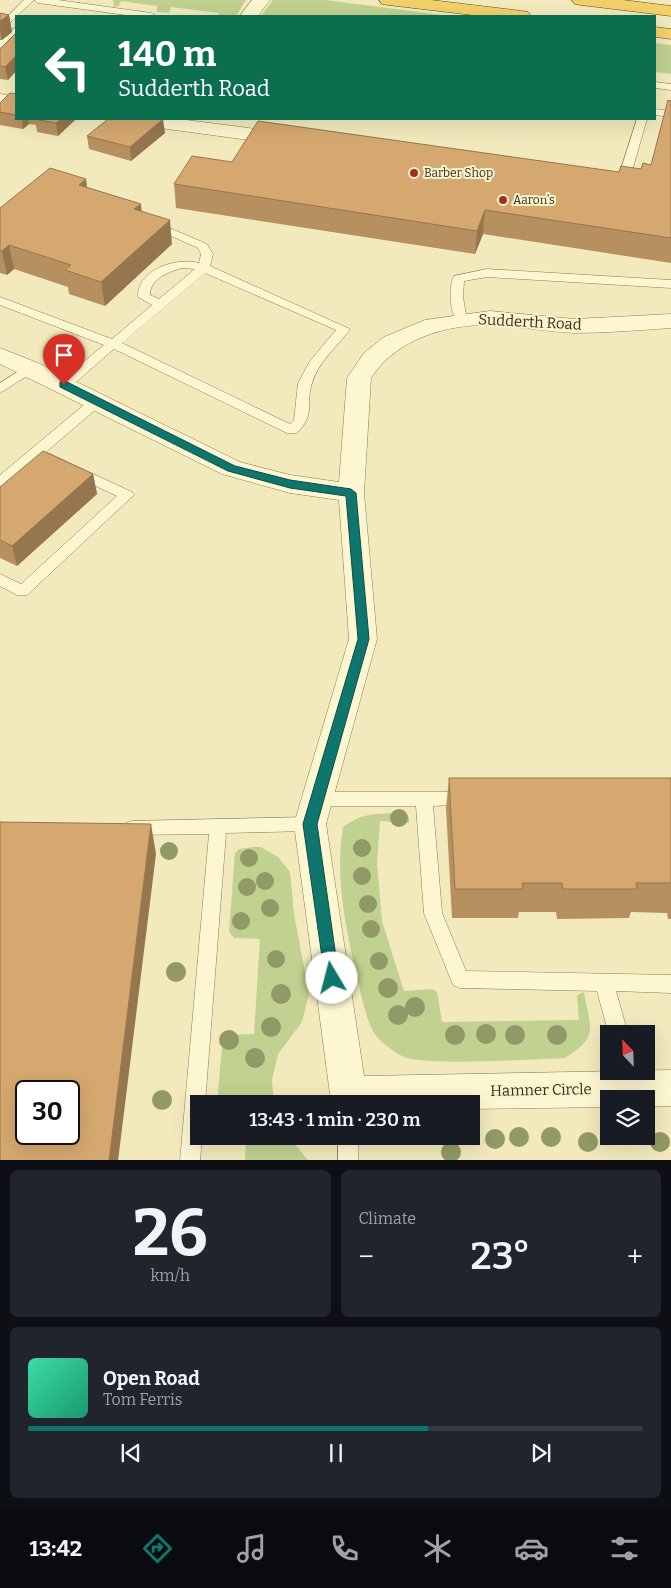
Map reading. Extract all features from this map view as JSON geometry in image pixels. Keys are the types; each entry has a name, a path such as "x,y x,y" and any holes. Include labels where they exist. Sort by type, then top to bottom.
{"highway":[{"path":"388,0 514,15"},
{"path":"580,0 671,11"},
{"path":"656,32 671,34"}],"street":[{"path":"250,15 261,0"},
{"path":"0,100 15,102"},
{"path":"156,120 173,121 262,136"},
{"name":"Sudderth Road","path":"392,342 433,325 461,320 490,318 575,326 671,321"},
{"name":"Hamner Circle","path":"348,1095 314,811 364,639 351,493 359,378 372,358 392,342"},
{"path":"0,355 30,368 231,468 290,484 351,493"},
{"name":"Hamner Circle","path":"407,1095 630,1080 671,1088"}],"lane":[{"path":"0,18 20,0"},
{"path":"17,15 29,0"},
{"path":"38,0 96,12 137,15"},
{"path":"0,30 14,19"},
{"path":"0,46 15,31"},
{"path":"656,84 671,87"},
{"path":"656,112 671,114"},
{"path":"608,183 624,186 642,120"},
{"path":"64,385 204,268 206,254 203,246 144,220"},
{"path":"0,300 76,328 112,344 292,430 301,421 305,383 315,364 344,329 204,268 189,264 172,266 148,282 143,293 144,297 160,304"},
{"path":"461,320 457,297 458,279 487,273 671,284"},
{"path":"0,389 30,368"},
{"path":"0,483 96,402"},
{"path":"0,579 22,590 127,495 36,453"},
{"path":"424,799 433,914 460,979 671,984"},
{"path":"119,829 218,826 314,811 424,799 483,799"},
{"path":"190,1160 218,826"},
{"path":"604,982 616,1025"},
{"path":"348,1145 348,1160"}],"green space":[{"path":"113,0 246,0 237,15 219,15 218,13 171,7 169,13 157,12 157,6 121,1 119,6 114,7"},
{"path":"273,0 325,0 442,15 262,15"},
{"path":"656,43 671,45 671,74 656,72"},
{"path":"405,813 409,818 409,823 380,821 377,863 382,921 404,991 432,989 437,992 442,1022 579,1020 577,995 584,992 590,1023 588,1037 584,1043 565,1058 454,1062 414,1059 402,1056 375,1035 363,1003 342,900 340,864 343,827 358,818 366,816"},
{"path":"261,847 278,857 290,872 294,914 309,994 302,1022 278,1054 272,1080 273,1095 218,1095 223,1035 254,1034 260,939 234,938 229,932 235,853 239,849"},
{"path":"246,1145 296,1145 308,1160 245,1160"}],"building":[{"path":"0,13 9,15 0,21"},
{"path":"15,34 15,57 5,67 0,66 0,49"},
{"path":"10,93 15,94 15,115 0,112 0,103"},
{"path":"668,100 671,101 671,238 485,210 477,231 174,184 192,156 232,162 258,121 619,172 621,166 641,169 643,163 651,165"},
{"path":"40,120 60,120 56,123"},
{"path":"107,120 162,120 130,147 87,136"},
{"path":"50,168 86,179 79,185 141,204 134,209 170,220 101,282 65,270 71,265 9,245 0,251 0,208"},
{"path":"43,451 93,474 12,546 0,540 0,487"},
{"path":"449,778 671,778 671,883 636,883 637,889 563,889 562,883 522,883 523,889 455,889"},
{"path":"0,822 151,824 109,1160 0,1160"}],"place":[{"name":"Barber Shop","path":"414,173"},
{"name":"Aaron's","path":"503,200"}],"route":[{"path":"64,385 231,468 290,484 351,493 364,639 310,824 332,978"}]}
